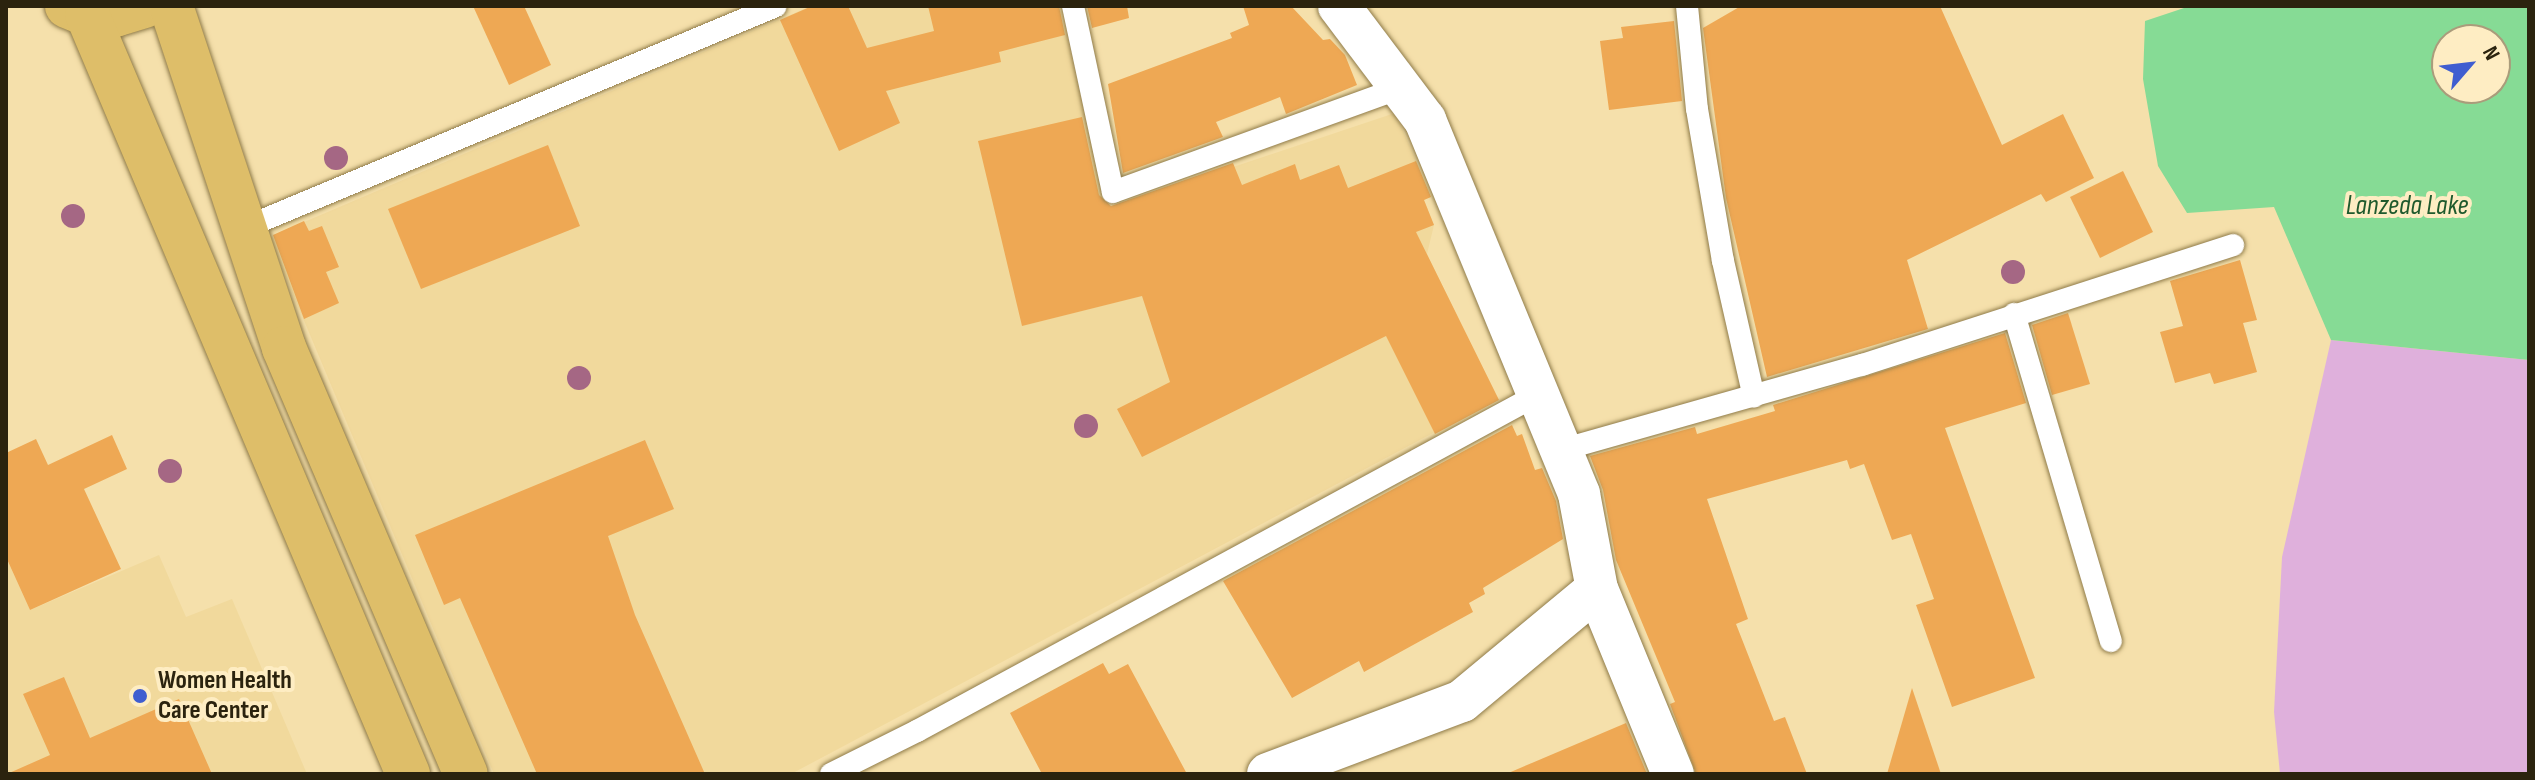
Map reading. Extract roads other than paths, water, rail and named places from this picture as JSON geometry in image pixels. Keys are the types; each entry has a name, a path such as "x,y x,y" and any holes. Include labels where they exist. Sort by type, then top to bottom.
{"highway":[{"path":"77,10 115,15 144,6"},
{"path":"171,6 284,348 466,774"},
{"path":"77,10 408,774"}],"street":[{"path":"1339,6 1425,120 1579,494 1597,589 1673,774"},
{"path":"1268,774 1462,701 1597,589"}],"lane":[{"path":"244,228 776,6"},
{"path":"1073,6 1113,192 1400,88"},
{"path":"1687,6 1697,109 1723,261 1754,397"},
{"path":"1561,450 1754,397 2233,245"},
{"path":"2014,314 2111,641"},
{"path":"831,774 917,731 1539,394"}],"water":[{"name":"Lanzeda Lake","path":"2190,6 2529,6 2529,360 2331,340 2274,207 2187,213 2158,166 2143,79 2145,21"}],"place":[{"name":"Women Health Care Center","path":"140,696"}]}
